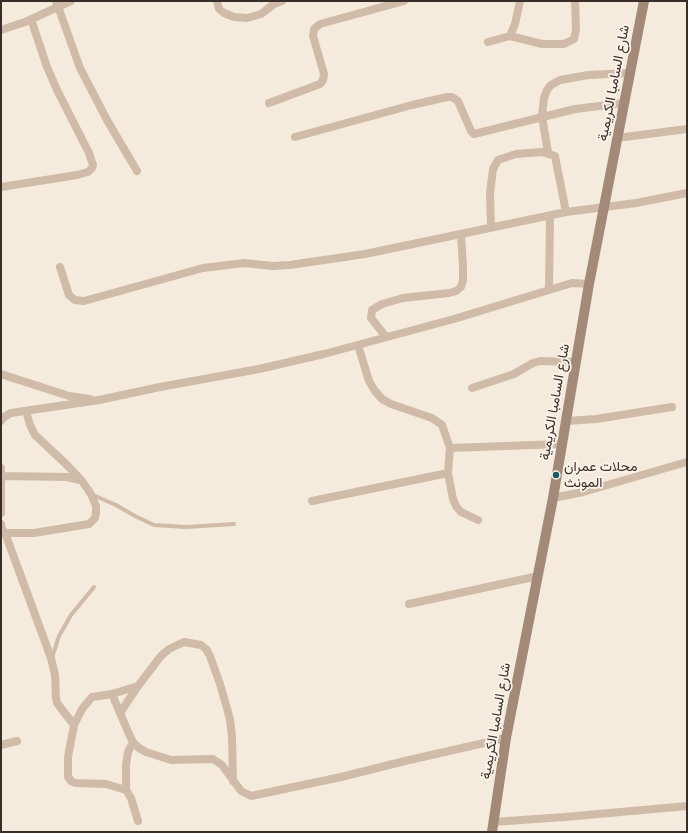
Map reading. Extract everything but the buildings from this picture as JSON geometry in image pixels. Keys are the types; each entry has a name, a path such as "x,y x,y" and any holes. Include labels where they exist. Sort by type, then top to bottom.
{"main road":[{"name":"شارع السامبا الكريمية","path":"493,827 506,738 553,498 589,284 644,1"}],"street":[{"path":"1,30 31,19 57,4 71,1"},
{"path":"217,1 220,9 224,13 234,17 247,18 261,14 277,2"},
{"path":"269,103 320,84 323,80 324,74 313,36 314,29 320,24 404,1"},
{"path":"510,36 515,24 520,1"},
{"path":"488,42 510,36 542,44 564,44 574,39 576,30 575,1"},
{"path":"57,4 80,68 107,120 137,171"},
{"path":"1,187 77,175 88,172 93,165 89,153 57,90 31,19"},
{"path":"548,153 542,116 546,90 551,85 556,82 588,75 630,73"},
{"path":"295,137 447,97 452,97 458,101 471,131 474,134 575,109 624,103"},
{"path":"617,138 687,129"},
{"path":"491,228 490,193 494,164 504,157 516,154 536,152 553,154 556,158 566,212"},
{"path":"60,267 69,296 75,300 84,301 203,268 244,263 272,266 290,265 365,254 566,212 636,203 687,193"},
{"path":"549,290 550,216"},
{"path":"386,337 371,318 372,310 382,304 403,298 448,293 456,291 461,287 463,280 463,267 461,234"},
{"path":"2,418 11,414 26,411 99,400 259,369 358,345 572,283 589,284"},
{"path":"358,345 369,381 382,399 391,404 438,421 442,425 450,448 448,473 450,490 456,506 461,512 478,520"},
{"path":"472,388 514,374 533,363 540,361 576,362"},
{"path":"1,374 69,396 99,400"},
{"path":"566,421 596,419 672,407"},
{"path":"5,534 34,533 88,524 95,518 96,506 91,494 82,481 67,465 35,436 26,411"},
{"path":"450,448 562,444"},
{"path":"553,498 598,488 686,464"},
{"path":"1,513 1,472 67,477 82,481"},
{"path":"312,501 448,473"},
{"path":"1,524 51,658 55,675 57,703 74,724"},
{"path":"409,604 538,576"},
{"path":"120,713 161,656 184,642 201,645 206,649 210,656 230,719 234,780"},
{"path":"126,790 106,784 75,783 70,781 68,777 68,757 74,724 82,709 92,697 112,694 138,686"},
{"path":"112,694 133,742 139,748 146,752 171,760 213,759 222,764 241,791 246,795 251,796 260,796 506,738"},
{"path":"1,745 17,741"},
{"path":"133,742 128,752 126,765 126,790 131,798 138,821"},
{"path":"493,827 565,817 687,806"}],"lane":[{"path":"91,494 154,525 186,527 234,524"},
{"path":"51,658 71,615 94,587"}],"place":[{"name":"محلات عمران المونث","path":"556,475"}]}
